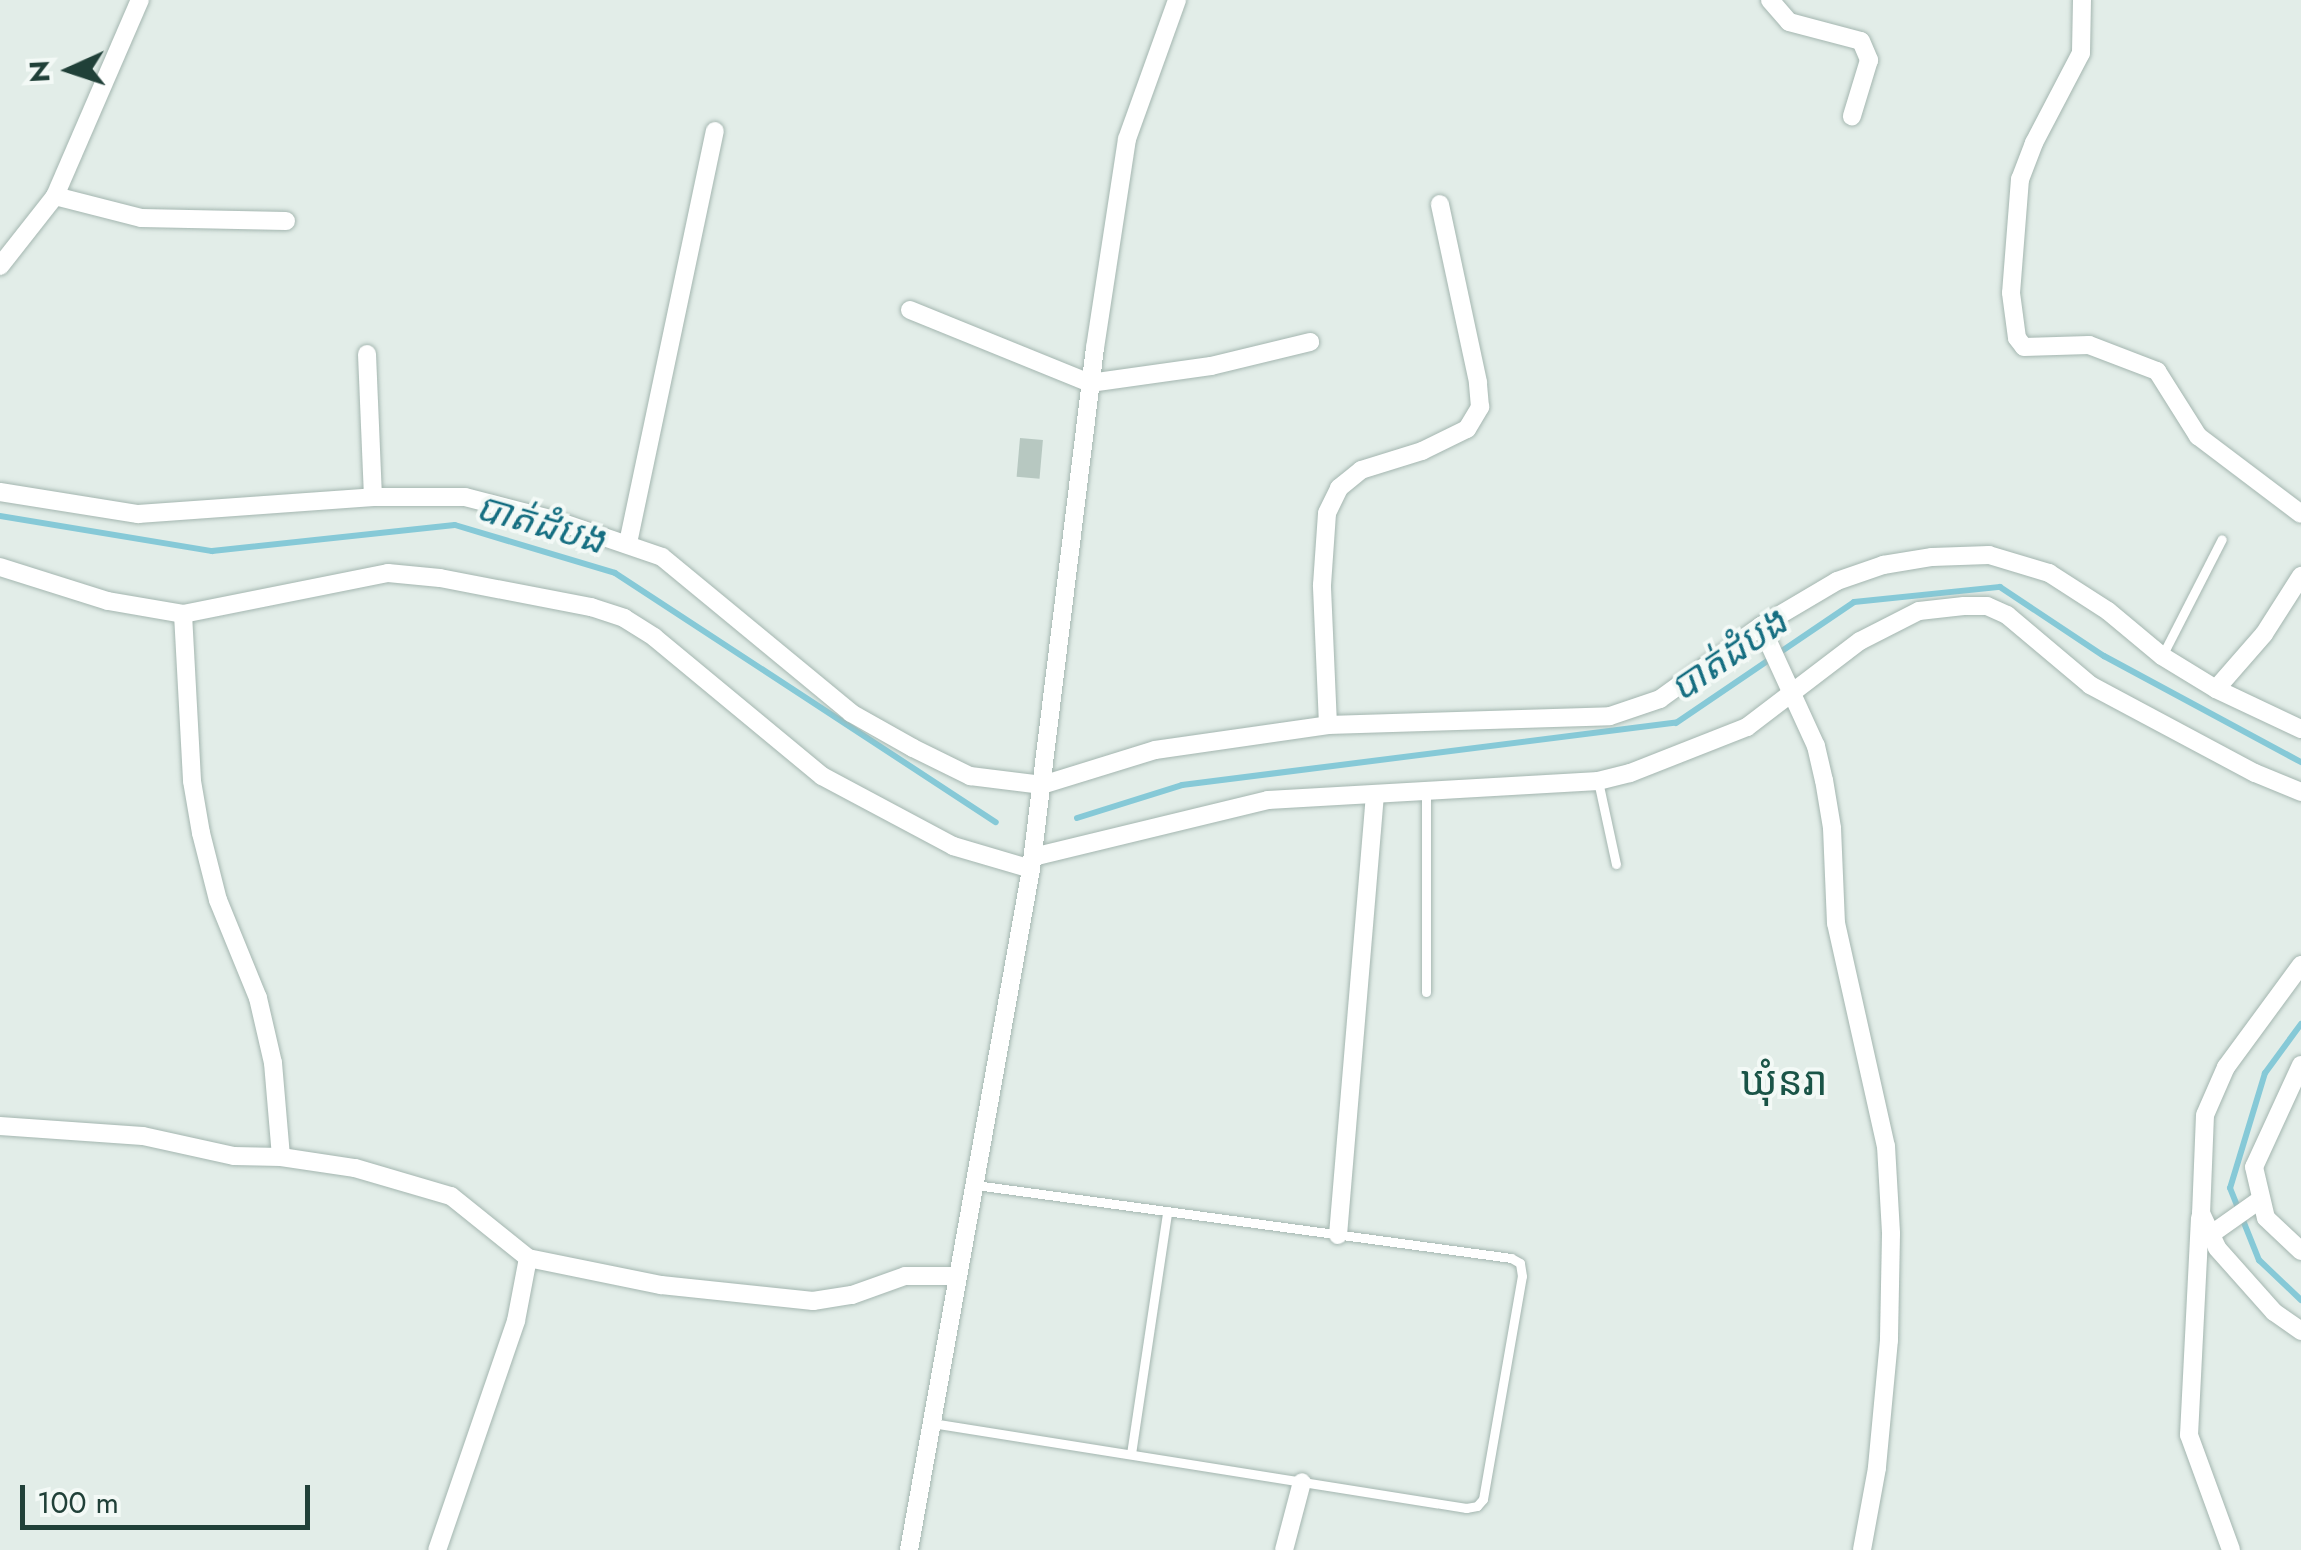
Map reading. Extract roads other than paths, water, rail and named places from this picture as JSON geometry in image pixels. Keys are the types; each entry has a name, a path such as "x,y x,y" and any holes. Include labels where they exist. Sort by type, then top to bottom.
{"street":[{"path":"0,266 55,196 140,0"},
{"path":"909,1550 1032,863 1090,383 1127,139 1177,0"},
{"path":"1770,0 1789,22 1861,42 1869,60 1852,116"},
{"path":"2082,0 2081,54 2034,143 2020,180 2011,293 2016,338 2024,347 2089,345 2158,371 2198,436 2301,514"},
{"path":"628,543 715,131"},
{"path":"55,196 141,218 286,221"},
{"path":"1328,725 1322,585 1327,513 1338,488 1361,470 1422,452 1467,429 1480,407 1440,204"},
{"path":"910,310 1090,383 1211,366 1310,342"},
{"path":"367,354 372,497"},
{"path":"0,492 138,514 372,497 465,497 628,543 662,557 851,712 970,776 1042,785 1156,750 1328,725 1610,716 1660,700 1762,626 1837,581 1883,565 1989,555 2049,574 2108,611 2162,656 2216,689 2301,729"},
{"path":"0,567 108,601 183,614 388,573 440,578 590,607 624,618 654,637 822,776 954,846 1032,863 1240,805 1598,780 1678,758 1747,727 1860,642 1919,612 1987,606 2007,615 2090,685 2301,792"},
{"path":"2216,689 2264,634 2301,576"},
{"path":"183,614 192,781 201,833 218,900 258,998 274,1063 281,1157"},
{"path":"1762,626 1794,692 1824,780 1832,828 1836,923 1886,1146 1892,1234 1889,1340 1877,1468 1862,1550"},
{"path":"1338,1235 1375,797"},
{"path":"2231,1550 2190,1435 2205,1115 2226,1066 2301,965"},
{"path":"2301,1065 2254,1166 2256,1204 2301,1250"},
{"path":"0,1126 105,1132 234,1156 281,1157 355,1168 451,1196 528,1258 661,1285 813,1301 852,1295 905,1276 958,1276"},
{"path":"2210,1235 2256,1204"},
{"path":"2200,1213 2210,1235 2274,1312 2301,1331"},
{"path":"437,1550 510,1339 528,1258"},
{"path":"1284,1550 1302,1482"}],"lane":[{"path":"2162,656 2222,539"},
{"path":"1598,780 1616,864"},
{"path":"1426,792 1426,992"},
{"path":"932,1423 1302,1482 1477,1506 1483,1499 1522,1276 1520,1263 1510,1258 974,1185"},
{"path":"1132,1454 1167,1212"}],"waterway":[{"name":"បាត់ដំបង","path":"0,516 212,551 455,525 615,573 996,822"},
{"name":"បាត់ដំបង","path":"1077,818 1182,785 1676,723 1854,602 2000,587 2104,656 2301,762"},
{"name":"បាត់ដំបង","path":"2301,1024 2265,1073 2230,1188 2259,1260 2301,1300"}],"district":[{"name":"ឃុំនរា","path":"1784,1081"}]}
